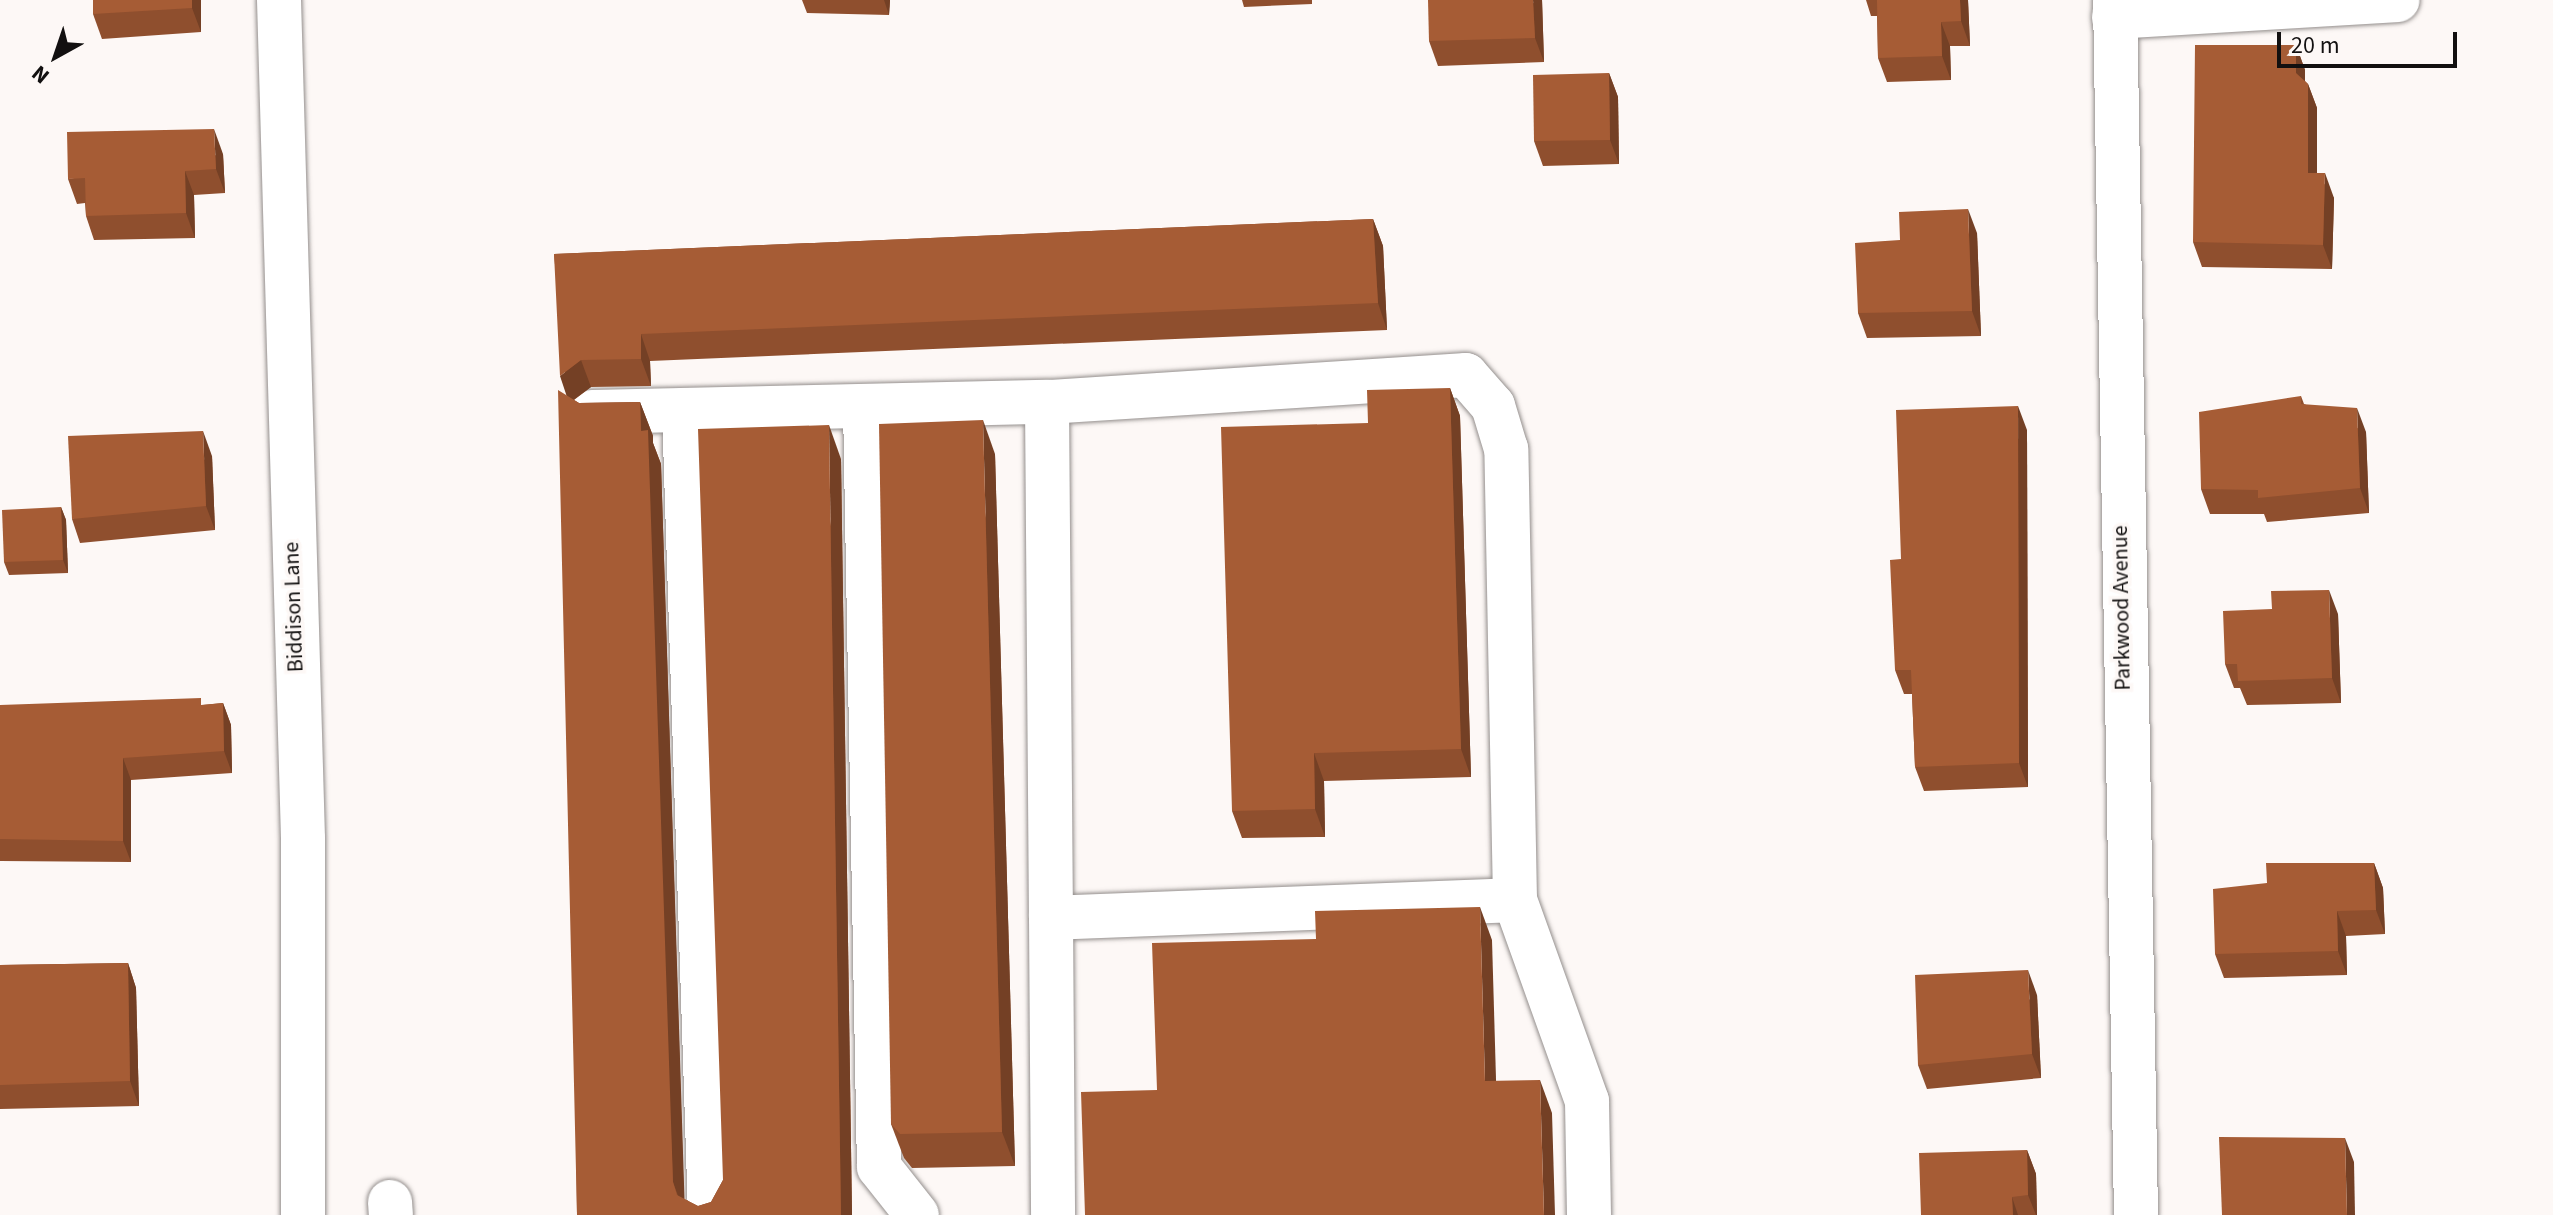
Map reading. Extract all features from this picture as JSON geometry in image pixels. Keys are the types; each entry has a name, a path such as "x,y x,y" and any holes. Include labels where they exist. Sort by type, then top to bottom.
{"street":[{"name":"Biddison Lane","path":"279,0 303,839 303,1215"},
{"path":"2114,9 2397,0"},
{"name":"Parkwood Avenue","path":"2114,9 2136,1215"},
{"path":"592,412 1047,402 1466,375 1493,406 1506,449 1515,900 1587,1101 1589,1215"},
{"path":"1047,402 1053,1215"},
{"path":"865,406 879,1167 917,1215"},
{"path":"684,410 710,1215"},
{"path":"1051,918 1515,900"}],"building":[{"path":"93,0 192,0 192,8 93,14"},
{"path":"1428,0 1533,0 1535,38 1429,41"},
{"path":"1877,0 1960,0 1961,21 1941,22 1942,56 1878,58"},
{"path":"2195,45 2296,45 2296,73 2308,84 2308,173 2325,173 2323,245 2193,242"},
{"path":"1609,73 1610,140 1534,141 1533,75"},
{"path":"214,129 216,169 185,171 186,213 86,216 85,178 68,179 67,132"},
{"path":"1968,209 1972,311 1858,313 1855,243 1900,240 1899,212"},
{"path":"1373,219 1378,303 641,334 641,359 581,360 560,376 554,254"},
{"path":"1450,388 1461,749 1314,753 1315,809 1232,811 1221,427 1368,423 1367,390"},
{"path":"558,390 579,403 640,402 641,431 648,430 673,1182 677,1195 698,1206 711,1202 723,1180 698,429 829,425 841,1215 577,1215"},
{"path":"2301,396 2301,404 2357,408 2360,488 2258,498 2258,490 2201,489 2199,412"},
{"path":"2018,406 2019,763 1915,767 1911,670 1895,670 1890,560 1901,559 1896,410"},
{"path":"983,420 1002,1132 900,1134 891,1124 879,424"},
{"path":"203,431 206,506 72,519 68,436"},
{"path":"61,507 63,560 4,562 2,510"},
{"path":"2329,590 2332,678 2238,681 2237,664 2225,664 2223,611 2272,609 2271,591"},
{"path":"201,698 201,705 223,703 224,751 123,758 123,841 0,839 0,705"},
{"path":"2266,863 2374,863 2376,910 2337,911 2338,951 2215,954 2213,889 2267,883"},
{"path":"1480,907 1485,1081 1540,1080 1544,1215 1085,1215 1081,1092 1157,1090 1152,943 1316,939 1315,911"},
{"path":"128,963 130,1081 0,1085 0,965"},
{"path":"2028,970 2032,1054 1918,1065 1915,975"},
{"path":"2219,1137 2345,1138 2347,1215 2222,1215"},
{"path":"2027,1150 2028,1195 2012,1197 2013,1215 1921,1215 1919,1153"}]}
